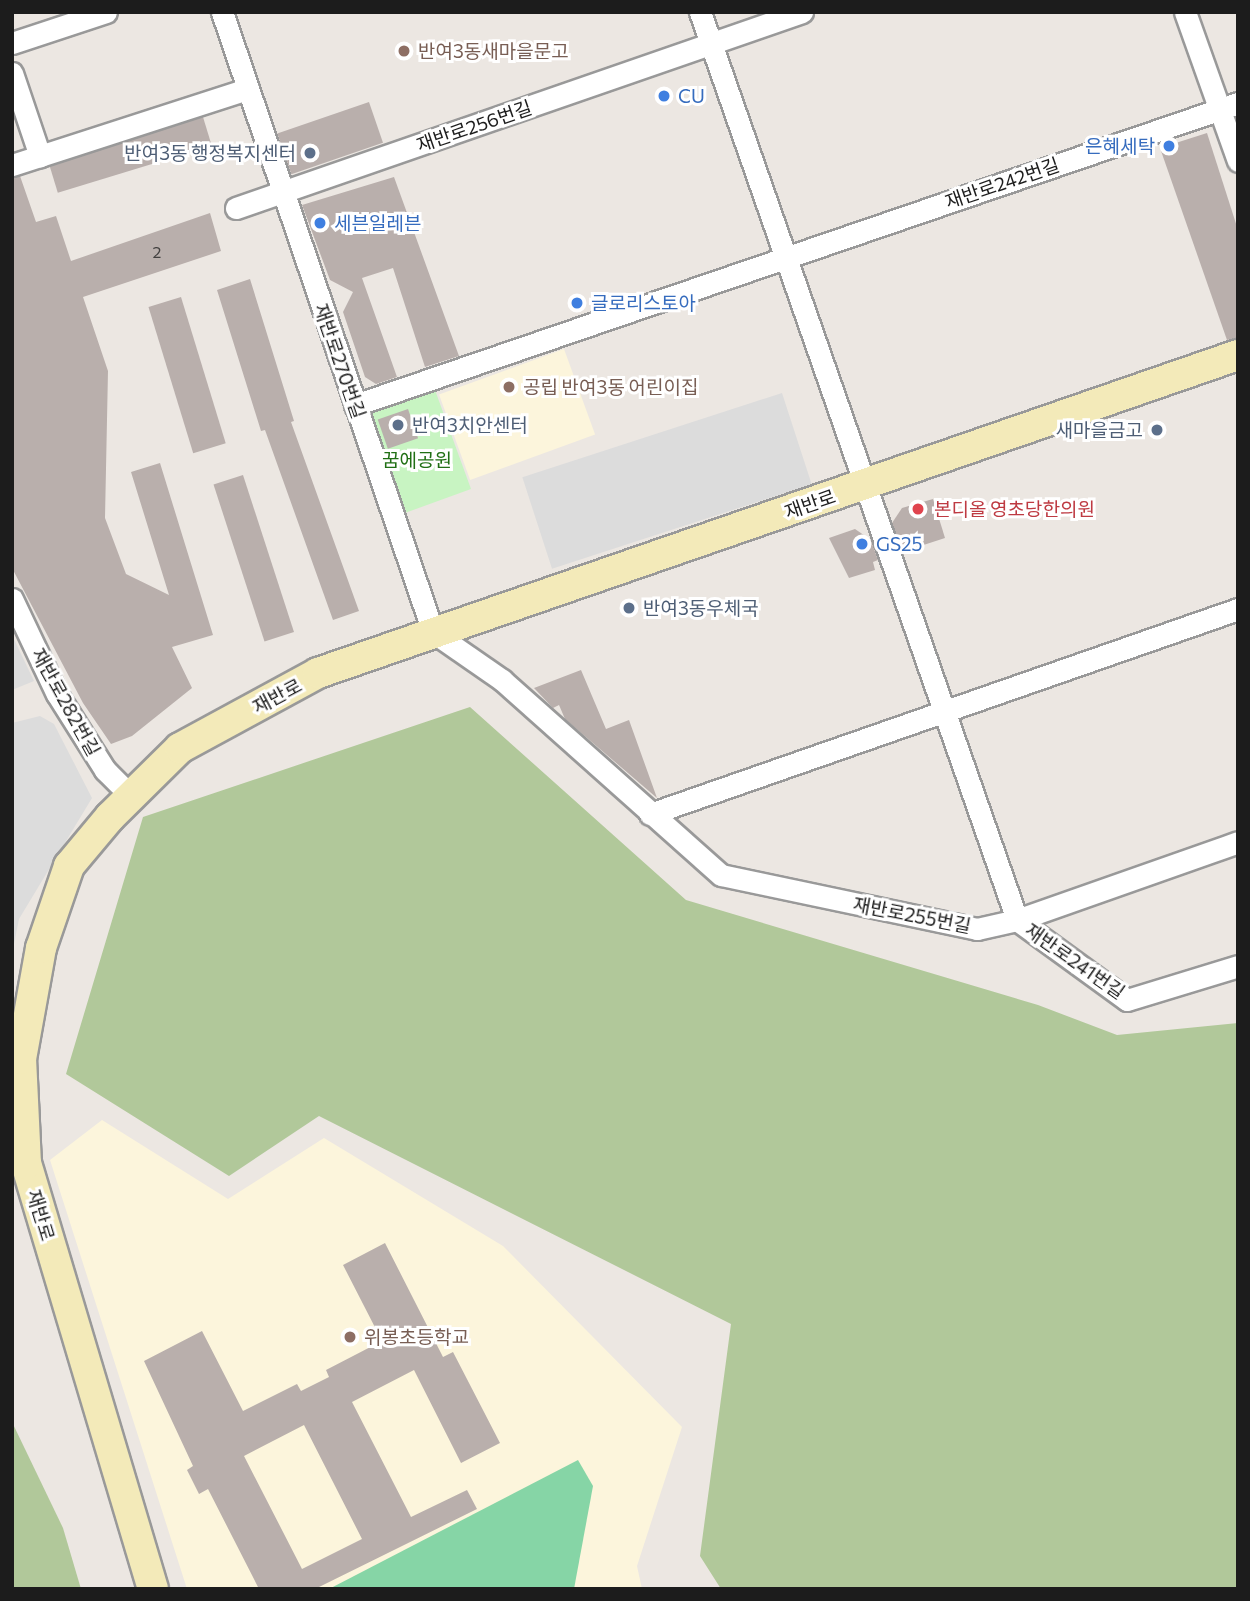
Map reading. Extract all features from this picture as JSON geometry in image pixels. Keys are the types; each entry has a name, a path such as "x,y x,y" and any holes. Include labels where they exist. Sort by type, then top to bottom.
{"main road":[{"name":"재반로","path":"153,1589 26,1164 22,1059 41,948 69,866 131,796 180,748 318,673 1238,355"}],"street":[{"path":"12,43 106,12"},
{"name":"재반로270번길","path":"222,12 433,632"},
{"path":"700,12 862,486 1017,920"},
{"path":"711,43 803,12"},
{"path":"1185,12 1228,106 1238,162"},
{"name":"재반로256번길","path":"236,208 711,43"},
{"path":"12,73 40,156"},
{"path":"12,165 248,89"},
{"name":"재반로242번길","path":"784,257 1228,106"},
{"path":"355,405 784,257"},
{"name":"재반로282번길","path":"12,599 57,694 105,770 131,796"},
{"path":"650,814 942,709 1238,609"},
{"name":"재반로255번길","path":"433,632 502,680 721,875 977,929 1017,920"},
{"name":"재반로241번길","path":"1017,920 1238,842"},
{"name":"재반로241번길","path":"1017,920 1127,1000 1238,966"}],"shaded area":[{"path":"564,349 595,435 470,480 439,394"},
{"path":"782,393 812,484 552,569 522,477"},
{"path":"12,635 34,681 12,690"},
{"path":"40,716 54,724 92,798 19,919 12,954 12,723"},
{"name":"위봉초등학교","path":"102,1120 228,1199 324,1138 503,1246 682,1427 637,1566 642,1589 187,1589 50,1160"}],"green space":[{"name":"꿈에공원","path":"431,379 471,489 396,516 356,406"},
{"path":"470,707 686,900 1038,1005 1117,1035 1238,1023 1238,1589 721,1589 700,1556 731,1324 319,1116 229,1176 66,1074 143,817"},
{"path":"12,1422 63,1528 81,1589 12,1589"},
{"path":"578,1460 593,1486 574,1589 329,1589"}],"building":[{"path":"369,102 383,143 291,174 277,134"},
{"path":"203,117 212,146 58,193 49,164"},
{"path":"1207,133 1238,230 1238,338 1227,340 1160,148"},
{"path":"20,176 36,222 56,216 71,261 210,213 221,251 83,297 108,371 105,518 126,574 169,595 131,472 160,463 213,635 172,647 192,688 132,736 111,744 83,703 12,568 12,178"},
{"path":"394,177 459,356 425,367 393,268 362,278 397,377 376,384 365,377 343,312 353,292 330,280 302,205"},
{"path":"250,279 294,421 291,422 359,611 333,620 265,430 261,431 217,290"},
{"path":"181,297 226,443 193,453 148,307"},
{"path":"408,409 418,438 388,449 378,419"},
{"path":"243,475 294,632 265,642 214,485"},
{"path":"933,499 945,538 902,552 892,523 902,508"},
{"path":"855,529 871,540 878,560 873,562 875,570 849,578 829,538"},
{"path":"581,670 606,729 629,720 657,798 565,719 559,705 553,708 534,688"},
{"path":"385,1243 443,1357 453,1352 500,1443 461,1463 414,1370 352,1402 411,1517 467,1490 477,1509 315,1589 259,1589 208,1489 199,1494 187,1470 193,1466 144,1361 202,1331 243,1411 297,1384 301,1391 329,1377 326,1370 382,1341 343,1265","holes":["304,1425 362,1539 302,1569 244,1456"]}],"place":[{"name":"반여3동새마을문고","path":"404,51"},
{"name":"CU","path":"664,96"},
{"name":"은혜세탁","path":"1169,146"},
{"name":"반여3동 행정복지센터","path":"310,153"},
{"name":"세븐일레븐","path":"320,223"},
{"name":"글로리스토아","path":"577,303"},
{"name":"공립 반여3동 어린이집","path":"509,387"},
{"name":"반여3치안센터","path":"398,425"},
{"name":"새마을금고","path":"1157,430"},
{"name":"본디올 영초당한의원","path":"918,509"},
{"name":"GS25","path":"862,544"},
{"name":"반여3동우체국","path":"629,608"},
{"name":"위봉초등학교","path":"350,1337"}]}
